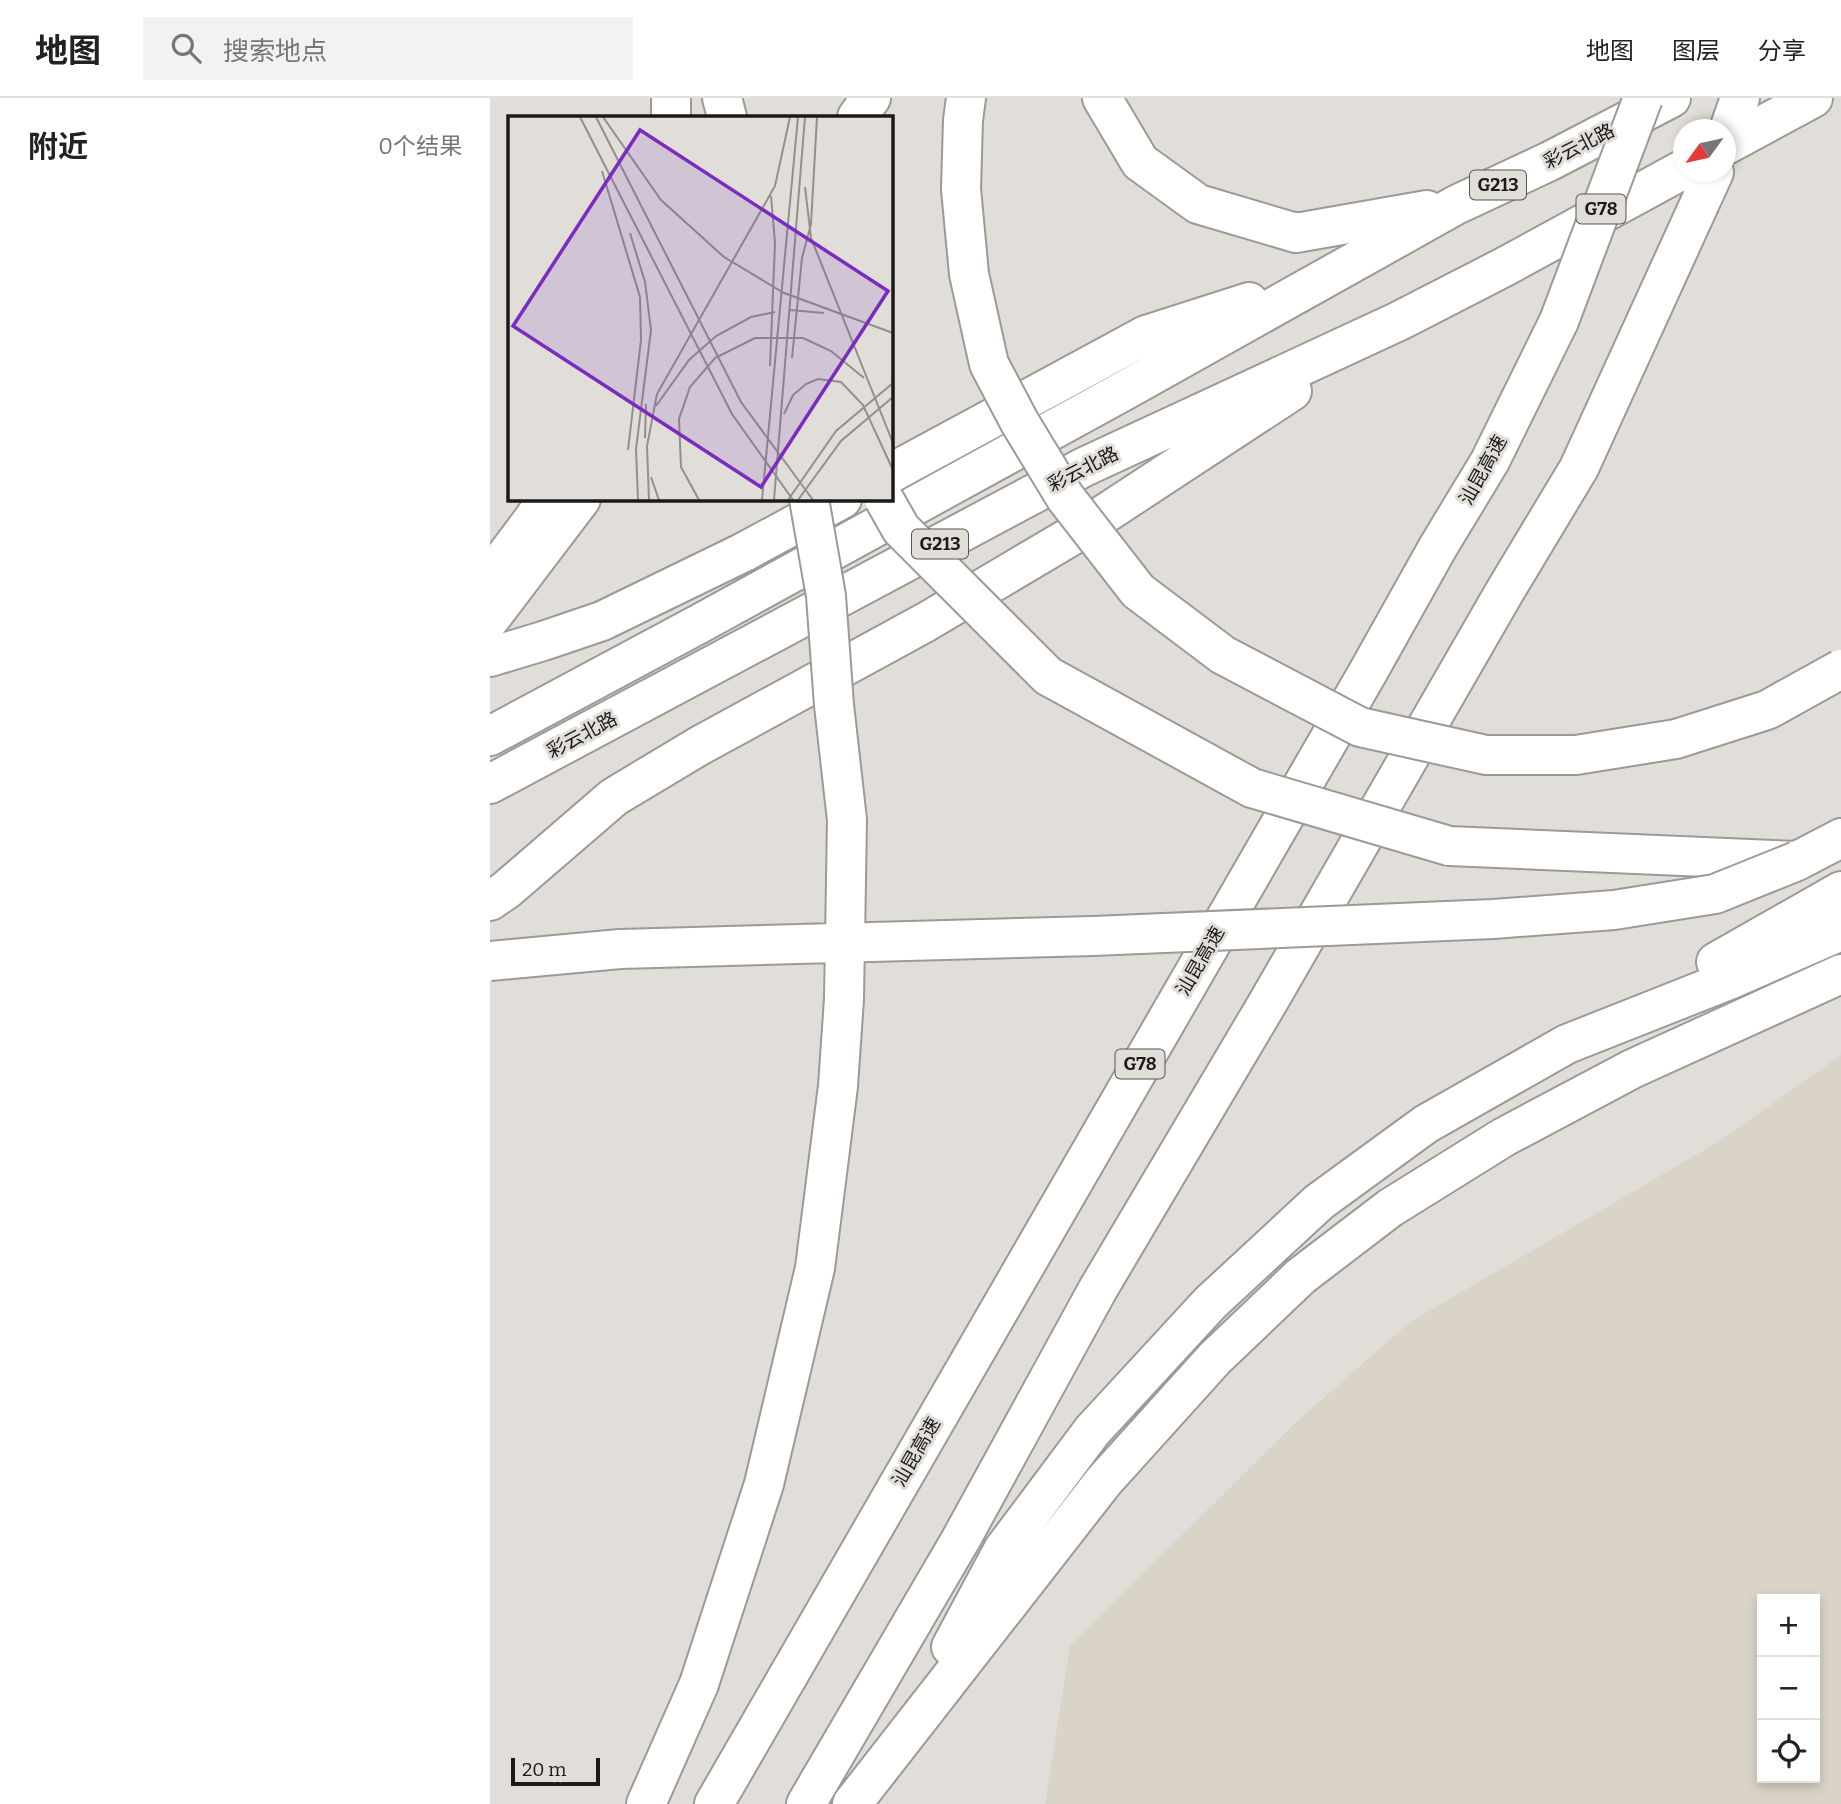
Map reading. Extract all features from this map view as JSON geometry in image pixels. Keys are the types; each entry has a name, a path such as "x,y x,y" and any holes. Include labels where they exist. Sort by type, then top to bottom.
{"main road":[{"path":"671,98 671,116"},
{"path":"722,98 727,116"},
{"path":"858,116 871,98"},
{"path":"966,98 961,189 969,274 989,364 1019,421 1065,497 1138,592 1223,655 1360,727 1486,755 1576,755 1676,739 1767,710 1841,669"},
{"path":"1102,98 1140,162 1198,204 1296,233 1456,205"},
{"name":"汕昆高速","path":"714,1804 1490,461 1559,321 1643,98"},
{"name":"彩云北路","path":"490,736 699,624 1456,205 1550,161 1671,98"},
{"path":"1733,119 1740,98"},
{"path":"1736,140 1813,98"},
{"name":"彩云北路","path":"490,784 1084,467 1399,321 1673,175"},
{"path":"806,1804 961,1539 1098,1289 1579,468 1709,182"},
{"path":"892,472 1146,335 1328,278"},
{"path":"490,901 614,797 699,746 926,622 1068,538 1399,321"},
{"path":"490,577 546,500"},
{"path":"490,619 580,500"},
{"path":"646,1804 699,1684 764,1484 815,1268 838,1086 844,999 847,820 834,705 826,596 809,500"},
{"path":"490,657 602,621 744,552 840,500"},
{"path":"885,500 901,529 1048,677 1252,788 1449,846 1797,862"},
{"path":"490,961 620,948 1107,936 1493,919 1614,910 1716,894 1797,862 1841,838"},
{"path":"901,1742 1003,1550 1092,1432 1210,1303 1319,1202 1426,1124 1841,891"},
{"path":"1567,1044 1729,981 1841,931"},
{"path":"852,1804 1104,1481 1215,1358 1301,1276 1390,1208 1504,1137 1632,1069 1841,974"}],"shaded area":[{"path":"1841,1055 1841,1804 1045,1804 1070,1646 1293,1425 1410,1322 1718,1142"}]}
